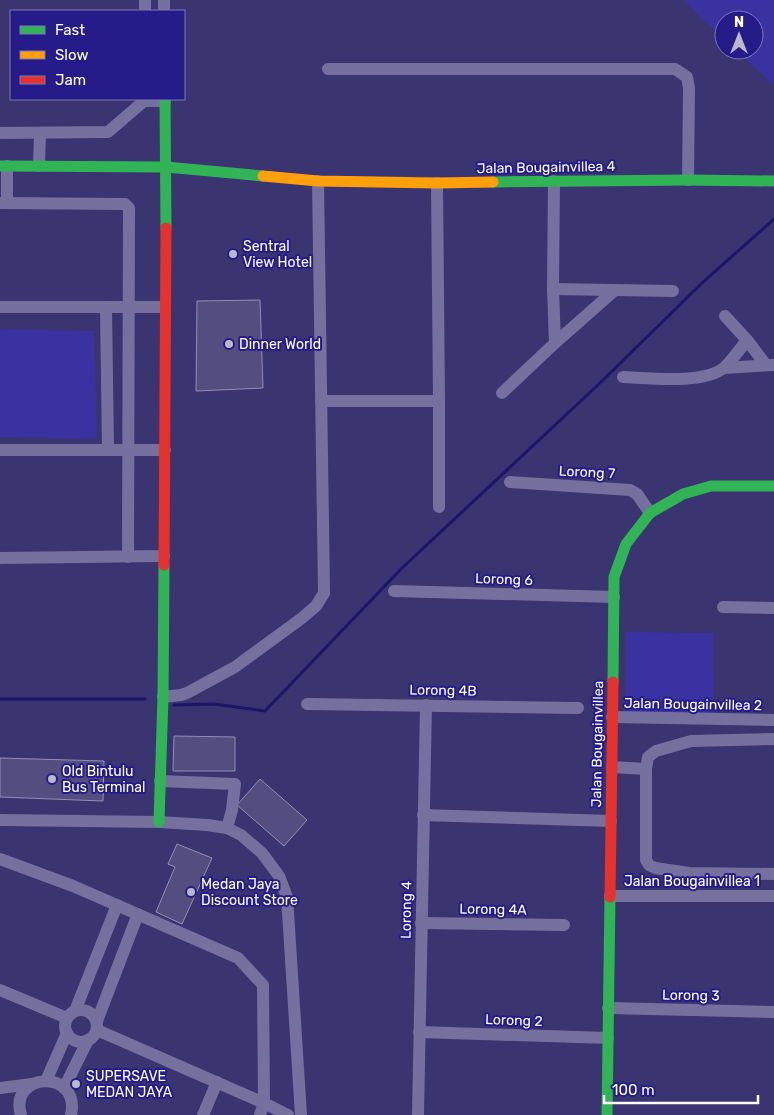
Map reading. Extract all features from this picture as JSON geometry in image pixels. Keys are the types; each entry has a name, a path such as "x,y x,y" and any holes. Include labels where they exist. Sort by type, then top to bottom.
{"street":[{"path":"328,69 675,69 687,77 689,88 688,180"},
{"path":"0,133 108,132 144,100 165,100 163,697 158,822"},
{"path":"39,166 40,133"},
{"path":"3,166 4,203 125,204 128,208 128,557"},
{"name":"Jalan Bougainvillea 4","path":"3,166 166,168 318,181 437,183 774,180"},
{"path":"163,697 187,693 235,667 302,618 316,606 324,593 318,181"},
{"path":"554,181 553,289 555,343"},
{"path":"437,183 440,401 439,507"},
{"path":"553,289 673,291"},
{"path":"502,393 615,290"},
{"path":"0,306 165,307"},
{"path":"106,307 108,450"},
{"path":"725,316 770,365"},
{"path":"623,377 672,379 711,375 724,368 748,340"},
{"path":"724,368 770,365"},
{"path":"321,401 440,401"},
{"path":"0,450 164,450"},
{"name":"Lorong 7","path":"510,482 630,490 637,494 650,513"},
{"name":"Jalan Bougainvillea","path":"607,1115 614,577 626,544 650,513 683,494 711,486 774,486"},
{"path":"0,558 164,556"},
{"name":"Lorong 6","path":"394,591 614,598"},
{"path":"723,607 774,608"},
{"name":"Lorong 4B","path":"307,704 578,708"},
{"name":"Lorong 4","path":"418,1115 426,705"},
{"name":"Jalan Bougainvillea 2","path":"612,717 774,720"},
{"path":"691,718 691,740"},
{"path":"774,739 691,740 656,751 648,757 646,768 646,860 649,865 655,868 689,873 774,874"},
{"path":"612,767 646,768"},
{"path":"160,781 235,784 232,810 227,828"},
{"path":"423,815 611,821"},
{"path":"0,820 158,822 206,825 227,828 242,835 262,853 279,876 287,897 301,1115"},
{"path":"0,860 73,886 238,958 263,984 262,1109"},
{"path":"689,873 689,896"},
{"name":"Jalan Bougainvillea 1","path":"610,896 774,896"},
{"path":"46,1080 67,1033 66,1023 117,905"},
{"path":"67,1033 74,1040 83,1042 92,1038 138,914"},
{"name":"Lorong 4A","path":"421,923 564,925"},
{"path":"0,990 71,1014 80,1010 86,1010 94,1016 97,1025 217,1082 262,1109 288,1115"},
{"name":"Lorong 3","path":"608,1008 774,1012"},
{"name":"Lorong 2","path":"419,1032 608,1038"},
{"path":"64,1088 88,1040"},
{"path":"0,1088 32,1084 46,1080 53,1081 64,1088 82,1115"},
{"path":"203,1115 217,1082"},
{"path":"21,1115 19,1104 21,1096 32,1084"},
{"path":"71,1099 71,1115"}],"shaded area":[{"path":"683,0 774,0 774,86 747,60 764,60 764,10 714,10 714,29"},
{"path":"0,329 94,331 97,439 0,437"},
{"path":"626,632 713,633 714,715 626,714"}],"building":[{"name":"Dinner World","path":"260,300 263,388 196,391 197,301"},
{"path":"174,736 235,737 235,771 173,771"},
{"name":"Old Bintulu Bus Terminal","path":"0,758 104,761 103,801 0,797"},
{"path":"260,779 307,820 284,846 237,805"},
{"path":"177,844 212,858 182,924 156,912 175,867 168,864"}],"waterway":[{"path":"174,705 214,704 265,711 401,569 600,383 702,283 774,219"},
{"path":"0,699 145,699"}],"traffic: fast":[{"path":"165,100 166,228"},
{"path":"0,166 166,167 263,176"},
{"path":"493,182 774,181"},
{"path":"613,682 614,577 626,544 650,513 683,494 711,486 774,486"},
{"path":"159,822 163,697 164,565"},
{"path":"607,1115 610,897"}],"traffic: slow":[{"path":"263,176 318,181 493,182"}],"traffic: jam":[{"path":"164,565 166,228"},
{"path":"610,897 613,682"}],"place":[{"name":"Sentral View Hotel","path":"233,254"},
{"name":"Dinner World","path":"229,344"},
{"name":"Old Bintulu Bus Terminal","path":"52,779"},
{"name":"Medan Jaya Discount Store","path":"191,892"},
{"name":"SUPERSAVE MEDAN JAYA","path":"76,1084"}]}
